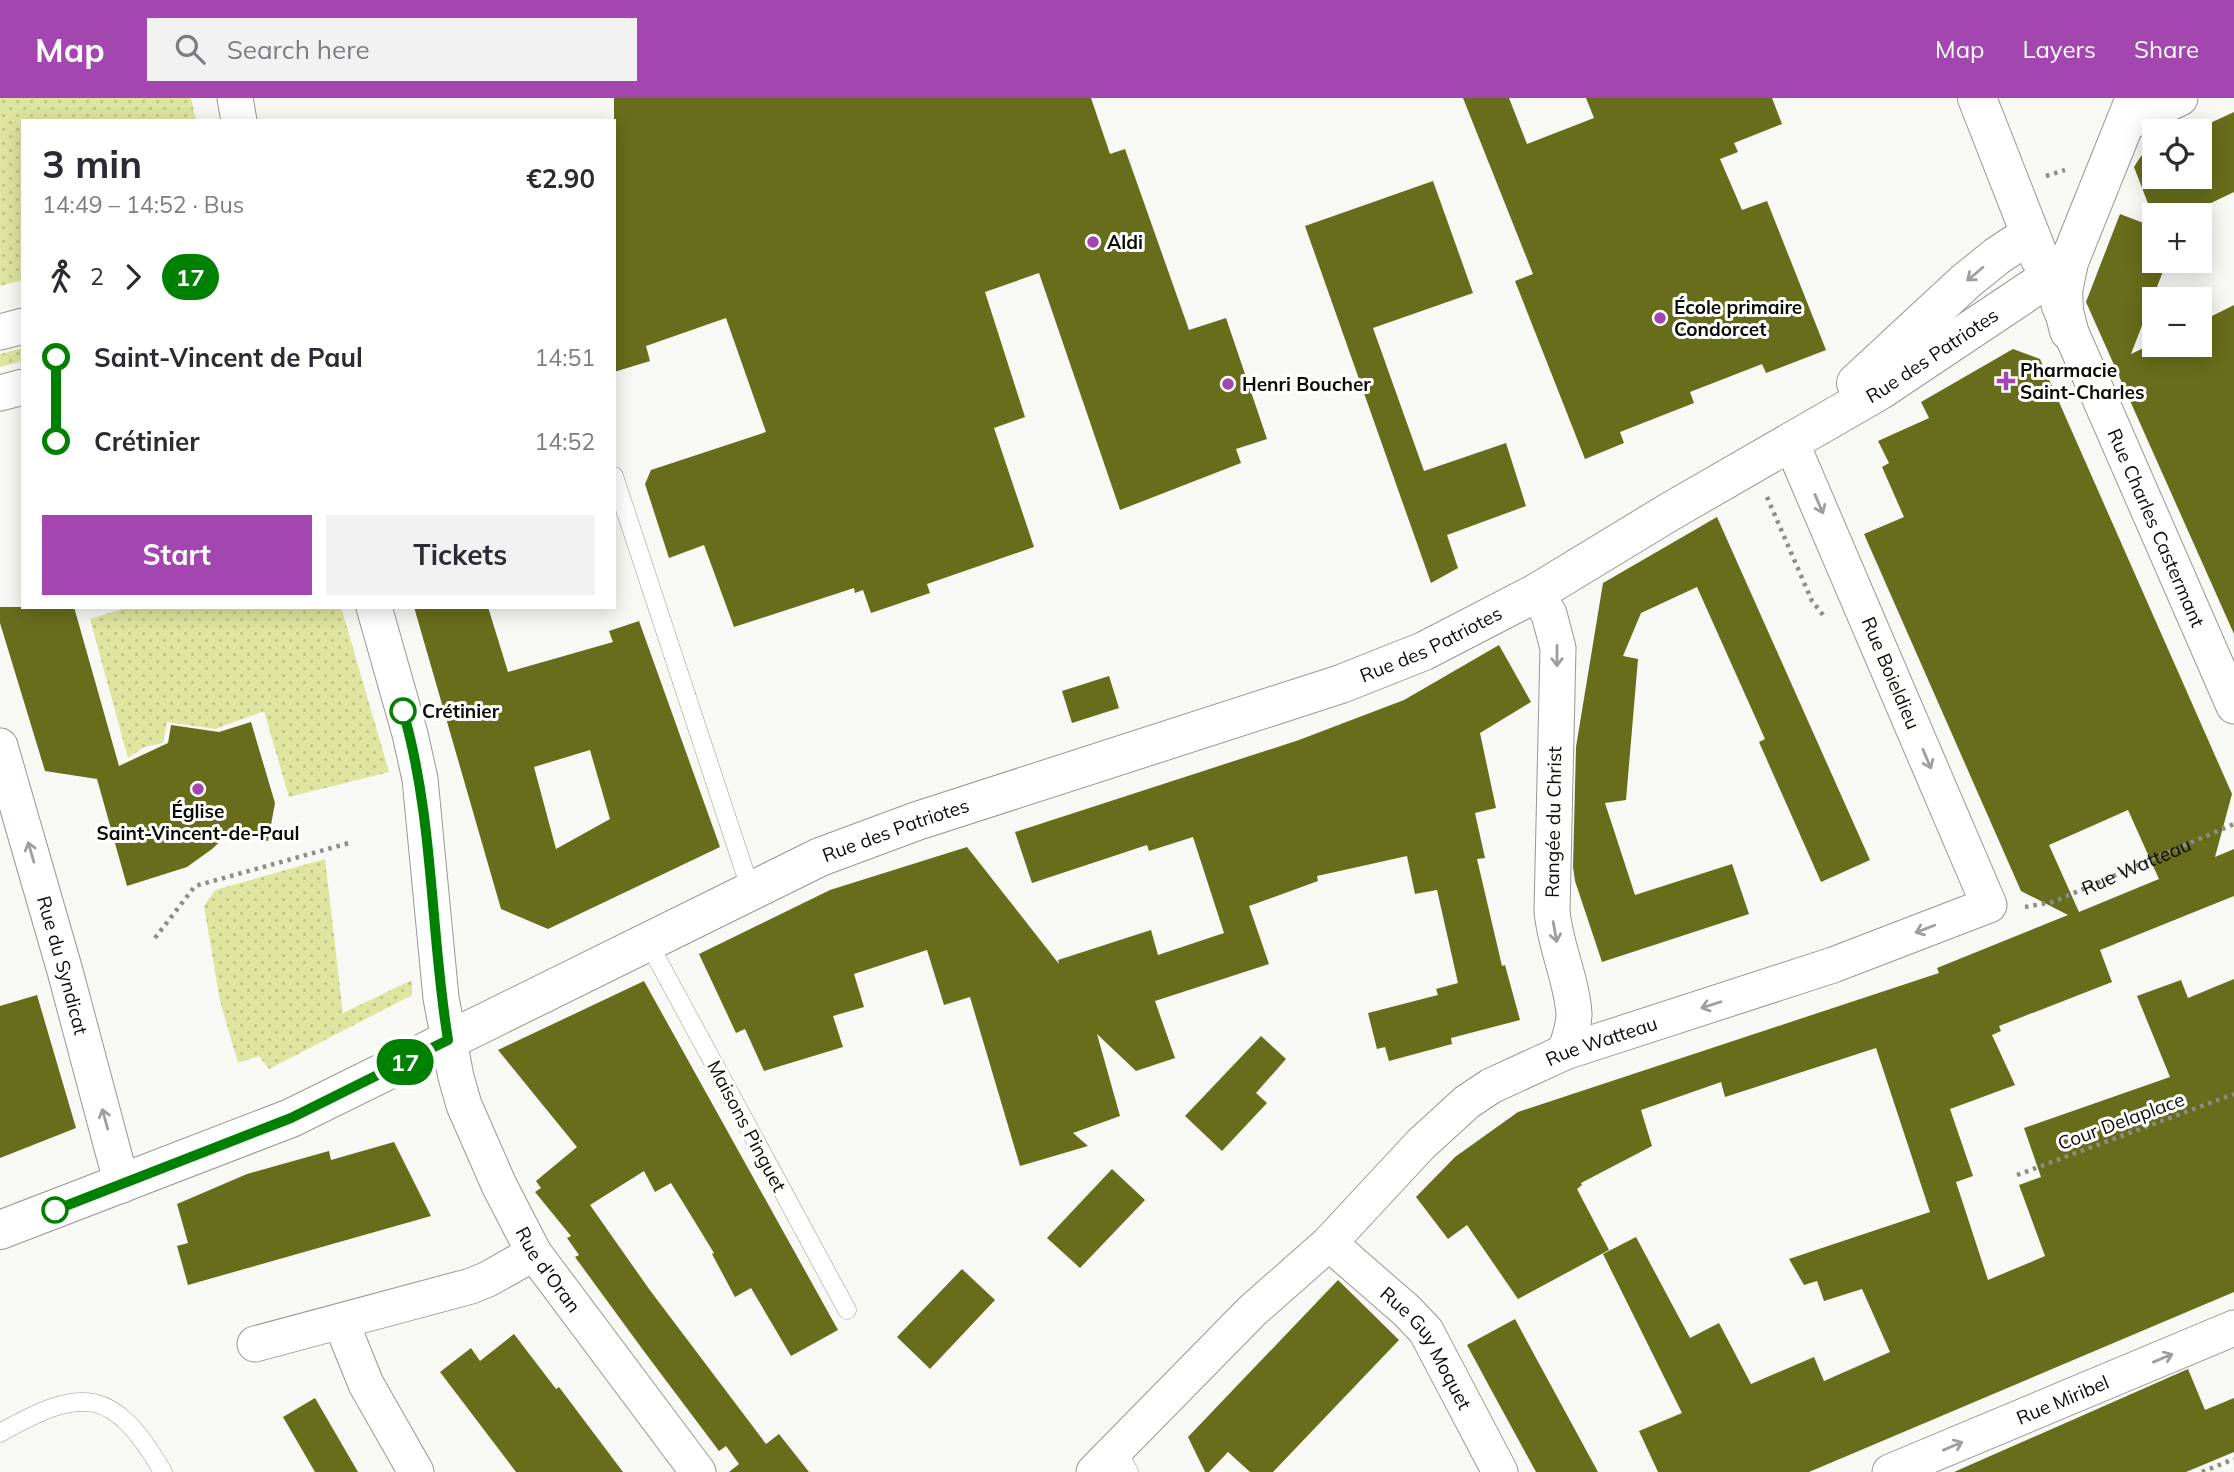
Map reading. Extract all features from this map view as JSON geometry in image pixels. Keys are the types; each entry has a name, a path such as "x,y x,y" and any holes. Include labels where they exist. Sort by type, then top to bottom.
{"street":[{"path":"234,98 239,119"},
{"path":"1977,98 2030,234 2059,270 2069,331"},
{"path":"2059,270 2095,198 2130,111 2180,98"},
{"path":"2002,163 2030,207 2050,219 2061,220 2073,216 2095,198"},
{"name":"Rue des Patriotes","path":"1791,442 1966,281 2030,234"},
{"name":"Rue des Patriotes","path":"0,1230 291,1118 821,857 918,821 1375,672 1424,651 1536,593 1879,391 2059,270"},
{"path":"0,332 21,327"},
{"name":"Rue Charles Castermant","path":"2069,331 2232,698"},
{"path":"0,393 21,388"},
{"name":"Rue Boieldieu","path":"1791,442 1989,905"},
{"name":"Rangée du Christ","path":"1536,593 1549,614 1558,648 1552,911 1554,935 1574,1014 1565,1052"},
{"name":"Rue d'Oran","path":"375,609 420,779 438,979 456,1077 469,1116 499,1185 534,1253 698,1472"},
{"name":"Rue du Syndicat","path":"0,746 122,1185"},
{"name":"Rue Watteau","path":"1113,1464 1252,1311 1329,1243 1421,1144 1467,1102 1491,1086 1565,1052 1822,969 1989,905"},
{"name":"Rue Guy Moquet","path":"1329,1243 1426,1331 1500,1472"},
{"path":"255,1344 471,1286 534,1253"},
{"path":"341,1322 366,1384 416,1472"},
{"name":"Rue Miribel","path":"1890,1472 2234,1328"}],"lane":[{"path":"616,482 751,891"},
{"name":"Maisons Pinguet","path":"648,942 847,1310"},
{"path":"0,1433 47,1408 78,1401 91,1402 106,1407 128,1422 141,1436 163,1472"}],"path":[{"path":"2038,179 2070,168"},
{"path":"1753,464 1811,601 1826,619"},
{"name":"Rue Watteau","path":"1989,905 2021,907 2053,902 2234,824"},
{"path":"155,938 195,886 349,843"},
{"name":"Cour Delaplace","path":"2017,1175 2234,1094"},
{"path":"2202,1472 2234,1459"}],"green space":[{"path":"0,98 191,98 196,119 21,119 21,281 0,286"},
{"path":"21,349 21,362 0,367 0,354"},
{"path":"122,609 342,609 389,772 289,797 264,711 215,729 167,722 163,743 144,747 128,758 90,619"},
{"path":"325,859 343,1013 412,980 412,995 269,1069 259,1056 238,1063 220,1001 204,906 215,890"}],"building":[{"path":"614,98 1091,98 1110,154 1125,149 1189,330 1226,318 1267,439 1236,449 1241,463 1120,510 1039,273 985,292 1025,417 994,428 1034,547 927,584 930,593 871,613 863,590 855,593 854,588 734,627 704,545 669,558 645,484 651,470 766,432 726,318 646,346 650,361 616,371"},
{"name":"École primaire Condorcet","path":"1463,98 1509,98 1527,144 1594,118 1586,98 1772,98 1782,124 1734,143 1738,152 1720,159 1742,210 1767,201 1826,350 1766,373 1762,364 1690,392 1694,403 1620,432 1624,443 1585,459 1515,281 1533,274"},
{"path":"2234,112 2234,192 2211,203 2148,203 2142,189 2212,189 2212,122"},
{"path":"2142,156 2142,188 2134,167"},
{"path":"1433,181 1473,293 1373,328 1424,471 1506,443 1526,506 1447,535 1458,568 1431,583 1305,226"},
{"path":"2120,214 2142,222 2142,273 2162,273 2157,287 2142,287 2142,326 2131,354 2142,349 2142,357 2212,357 2212,316 2234,305 2234,634 2086,302"},
{"path":"2013,349 2040,359 2232,794 2215,857 2234,849 2234,896 2100,950 2112,982 1999,1026 2001,1031 1992,1035 2015,1085 1950,1109 1973,1176 1956,1182 1988,1280 2045,1256 2019,1185 2041,1177 2024,1128 2170,1077 2137,996 2181,980 2188,998 2234,979 2234,1292 1809,1472 1658,1472 1639,1431 1682,1413 1603,1254 1636,1237 1690,1338 1719,1323 1751,1384 1814,1357 1824,1381 1890,1352 1862,1289 1824,1301 1817,1281 1804,1285 1789,1259 1930,1212 1876,1048 1725,1097 1721,1082 1641,1110 1652,1146 1581,1183 1577,1189 1609,1250 1518,1299 1467,1225 1448,1239 1416,1197 1455,1157 1518,1112 1939,973 1937,968 2068,915 2021,891 1864,534 1904,517 1882,467 1889,463 1878,441 1929,418 1921,402","holes":["2128,810 2159,879 2079,912 2049,845"]},
{"path":"1717,517 1870,860 1821,882 1759,742 1765,739 1697,587 1641,613 1623,656 1638,659 1626,800 1605,803 1635,895 1732,864 1749,914 1602,962 1575,881 1573,867 1576,747 1603,583"},
{"path":"0,607 75,609 119,766 168,743 171,725 219,732 251,722 275,803 268,841 228,834 187,867 127,886 97,779 45,771 0,623"},
{"path":"415,609 489,609 508,672 613,642 609,631 639,621 720,847 548,929 501,909","holes":["590,750 610,819 556,849 534,767"]},
{"path":"1499,645 1531,702 1480,733 1496,808 1475,813 1485,858 1477,859 1502,966 1505,965 1520,1020 1451,1038 1452,1044 1389,1061 1385,1047 1377,1049 1368,1013 1438,995 1436,989 1458,983 1437,890 1415,894 1407,856 1317,876 1318,881 1249,906 1269,964 1155,1001 1175,1058 1136,1071 1097,1034 1120,1116 1073,1133 1088,1146 1020,1166 970,997 944,1005 927,950 854,974 864,1007 833,1016 843,1047 764,1071 745,1029 736,1033 699,954 830,890 967,847 1059,964 1058,960 1151,930 1158,955 1224,933 1193,837 1149,851 1147,845 1032,883 1015,832 1299,740 1404,700"},
{"path":"1109,676 1119,708 1072,723 1062,691"},
{"path":"644,981 838,1330 791,1356 751,1288 735,1297 712,1254 714,1253 671,1183 655,1192 644,1171 590,1205 649,1289 766,1444 779,1434 809,1472 729,1472 739,1464 726,1446 719,1451 646,1354 575,1257 579,1255 567,1238 571,1236 535,1192 541,1188 536,1181 577,1147 498,1050"},
{"path":"37,995 76,1128 0,1158 0,1006"},
{"path":"1261,1036 1286,1059 1256,1093 1267,1103 1222,1151 1185,1116"},
{"path":"394,1142 431,1216 188,1285 177,1246 188,1243 177,1204 247,1174 329,1151 331,1160"},
{"path":"1112,1169 1145,1200 1080,1268 1047,1238"},
{"path":"962,1269 995,1300 930,1369 897,1337"},
{"path":"1338,1280 1399,1340 1273,1472 1250,1472 1228,1452 1209,1472 1205,1472 1188,1437"},
{"path":"1515,1319 1598,1472 1536,1472 1488,1384 1467,1345"},
{"path":"514,1334 556,1389 559,1387 623,1472 516,1472 440,1372 471,1348 480,1361"},
{"path":"2188,1369 2205,1410 2234,1398 2234,1452 2186,1472 1954,1472"},
{"path":"315,1398 358,1472 315,1472 283,1417"}],"bus line":[{"name":"17","path":"55,1210 291,1118 448,1040 438,979 424,805 403,711"}],"place":[{"name":"Aldi","path":"1093,242"},
{"name":"École primaire Condorcet","path":"1660,318"},
{"name":"Pharmacie Saint-Charles","path":"2006,381"},
{"name":"Henri Boucher","path":"1228,384"},
{"name":"Crétinier","path":"403,711"},
{"name":"Église Saint-Vincent-de-Paul","path":"198,789"}]}
